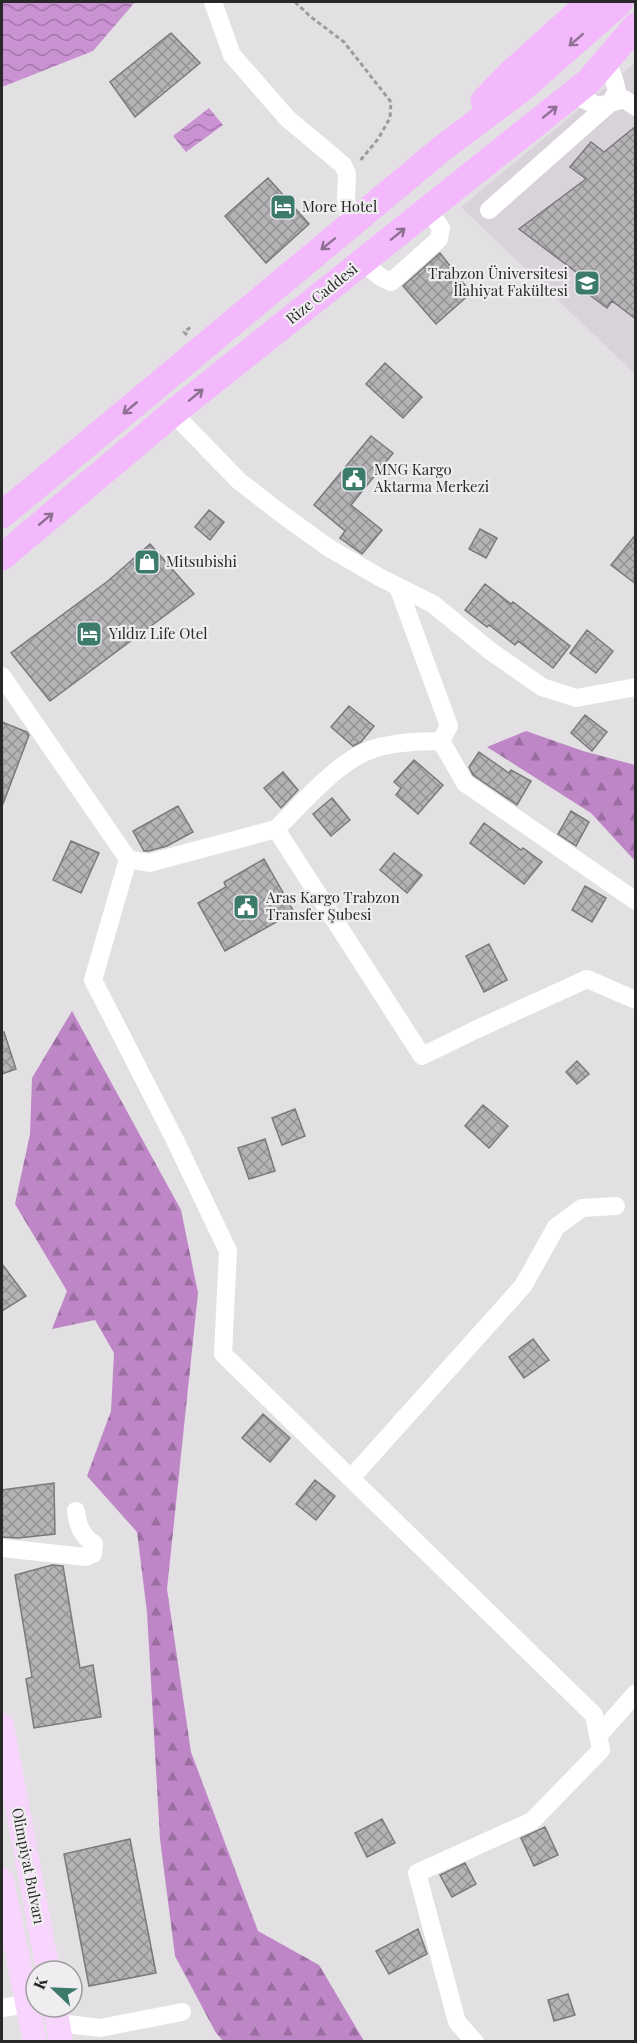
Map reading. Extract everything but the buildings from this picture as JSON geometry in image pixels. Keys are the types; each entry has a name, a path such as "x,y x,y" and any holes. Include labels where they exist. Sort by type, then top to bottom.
{"highway":[{"path":"444,147 510,74 591,2"},
{"path":"2,515 444,147 519,91 620,2"},
{"name":"Rize Caddesi","path":"2,557 173,413 590,80 636,26"},
{"path":"590,80 636,43"}],"main road":[{"name":"Olimpiyat Bulvarı","path":"2,1726 46,1959"},
{"name":"Olimpiyat Bulvarı","path":"2,1880 24,1989"},
{"name":"Olimpiyat Bulvarı","path":"30,2019 35,2042"}],"street":[{"path":"213,2 232,56 287,118 343,165 347,174 346,199 351,225"},
{"path":"489,210 610,103 617,91 590,80"},
{"path":"590,80 598,106 624,99 636,107"},
{"path":"173,413 239,481 329,548 433,604 489,650 542,687 576,698 636,687"},
{"path":"398,587 449,726 441,741"},
{"path":"2,676 128,859 149,863 276,829 346,762 374,748 404,742 441,741"},
{"path":"441,741 465,783 636,901"},
{"path":"276,829 422,1056 587,979 636,1000"},
{"path":"128,859 93,980 228,1251 223,1354 594,1715 601,1750 532,1821 417,1873 457,2022 475,2042"},
{"path":"351,1478 524,1286 556,1227 582,1208 616,1206"},
{"path":"2,1548 86,1557 93,1554 94,1544 84,1537 78,1524 76,1511"},
{"path":"598,1735 636,1693"},
{"path":"2,2008 24,2004"},
{"path":"58,2024 100,2028 182,2012"}],"path":[{"path":"295,2 344,42 391,102 390,118 378,139 347,174"},
{"path":"184,332 192,327"}],"shaded area":[{"name":"Trabzon Üniversitesi İlahiyat Fakültesi","path":"635,63 635,374 461,207"}],"green space":[{"path":"526,731 583,751 635,765 635,861 591,813 487,747"},
{"path":"72,1011 181,1210 198,1293 167,1589 191,1752 258,1931 319,1965 364,2041 223,2041 216,2033 175,1956 160,1839 147,1612 137,1532 87,1476 111,1411 114,1353 95,1320 52,1329 67,1291 15,1204 30,1134 32,1078"}],"water":[{"path":"2,2 135,2 93,51 2,87"},
{"path":"209,108 223,125 186,152 173,136"}],"place":[{"name":"More Hotel","path":"283,207"},
{"name":"Trabzon Üniversitesi İlahiyat Fakültesi","path":"587,283"},
{"name":"MNG Kargo Aktarma Merkezi","path":"354,479"},
{"name":"Mitsubishi","path":"147,562"},
{"name":"Yıldız Life Otel","path":"89,634"},
{"name":"Aras Kargo Trabzon Transfer Şubesi","path":"246,907"}]}
